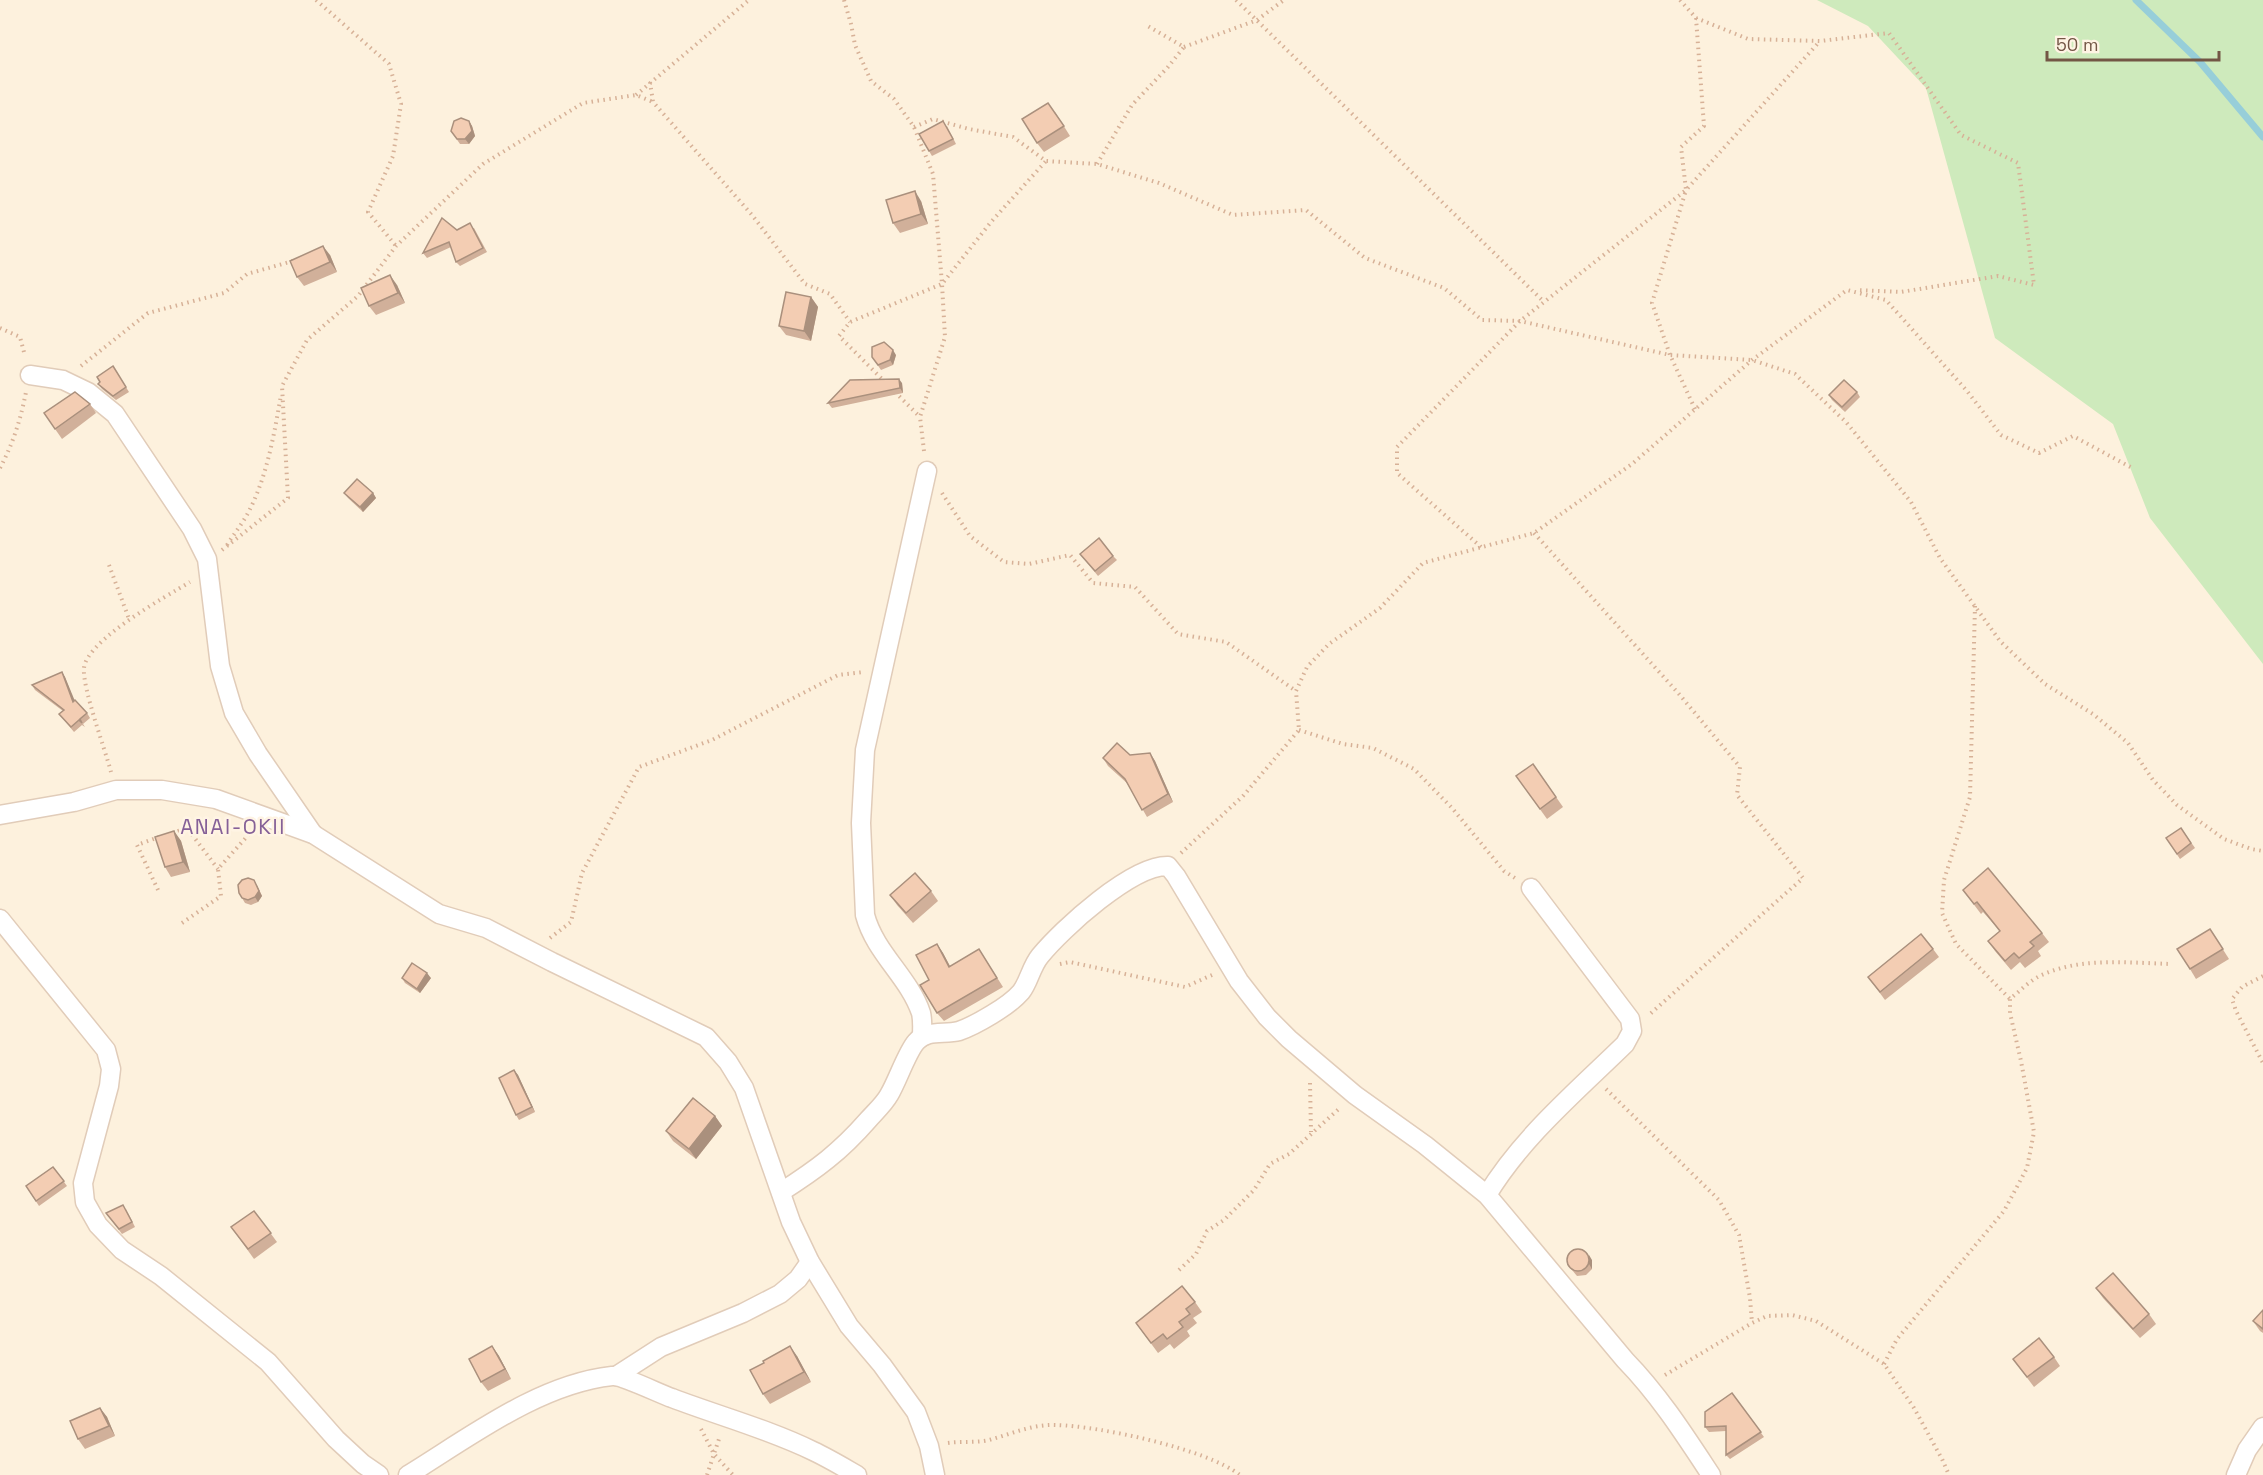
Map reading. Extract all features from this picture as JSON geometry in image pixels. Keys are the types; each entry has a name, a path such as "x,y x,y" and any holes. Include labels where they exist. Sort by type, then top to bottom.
{"street":[{"path":"30,375 63,380 88,392 115,414 192,529 207,559 219,666 234,713 258,754 313,834"},
{"path":"922,1037 922,1016 916,1001 874,940 865,915 861,823 865,750 927,471"},
{"path":"0,815 74,802 116,790 162,790 216,799 313,834 439,914 486,928 706,1037 728,1062 744,1088 791,1222 810,1262 849,1326 882,1365 916,1412 929,1446 935,1475"},
{"path":"781,1192 820,1167 853,1137 888,1097 912,1048 922,1037 933,1033 961,1030 1007,1003 1022,992 1030,971 1040,956 1100,899 1143,872 1154,867 1168,866 1247,993 1267,1017 1289,1039 1355,1095 1425,1145 1487,1195 1625,1360 1649,1384 1711,1475"},
{"path":"1487,1195 1497,1178 1548,1119 1625,1044 1632,1030 1630,1019 1531,888"},
{"path":"0,919 106,1050 111,1069 109,1086 83,1183 85,1202 98,1225 122,1250 161,1276 268,1362 336,1439 379,1475"},
{"path":"408,1475 491,1423 537,1400 578,1382 616,1376 661,1347 743,1313 780,1294 798,1280 810,1262"},
{"path":"616,1376 814,1451 857,1475"},
{"path":"2236,1475 2247,1450 2263,1427"}],"path":[{"path":"316,0 389,64 401,104 393,156 368,212 396,246"},
{"path":"636,95 749,0"},
{"path":"843,0 855,45 871,81 894,99 914,127 933,174 945,337 920,417 927,471 970,536 1004,562 1029,564 1070,555 1094,583 1135,587 1178,634 1226,642 1296,691"},
{"path":"1236,0 1544,302"},
{"path":"1097,164 1132,105 1184,47 1257,21 1284,0"},
{"path":"1168,866 1243,796 1299,730 1296,691 1307,667 1329,644 1380,608 1423,563 1534,533 1632,464 1752,360 1847,290 1901,292 1998,276 2034,285 2018,163 1961,135 1889,33 1820,41 1748,39 1696,18 1680,0"},
{"path":"1695,409 1670,355 1652,303 1686,190 1681,147 1704,126 1696,18"},
{"path":"1146,25 1184,47"},
{"path":"1481,547 1397,473 1397,447 1520,321 1686,190 1820,41"},
{"path":"650,82 653,102"},
{"path":"225,548 249,513 272,448 282,386 307,340 358,296 396,246 483,164 583,103 636,95 653,102 752,215 805,284 830,294 850,322"},
{"path":"914,127 933,119 969,129 1013,137 1046,161 1097,164 1160,183 1233,215 1306,210 1365,258 1444,288 1482,320 1520,321 1670,355 1752,360 1794,374 1846,422 1911,502 1940,558 2000,640 2045,684 2093,714 2128,743 2153,780 2177,805 2224,838 2251,849 2263,851"},
{"path":"920,417 839,336 850,322 942,284 991,222 1046,161"},
{"path":"63,380 148,313 224,293 247,274 293,261"},
{"path":"1847,290 1886,300 1966,391 2001,435 2039,453 2073,436 2134,469"},
{"path":"0,328 20,337 30,375 22,413 0,468"},
{"path":"116,790 84,677 87,656 129,619 191,581 207,559 225,548 288,498 282,386"},
{"path":"1534,533 1679,694 1740,767 1737,795 1803,878 1632,1030"},
{"path":"109,565 129,619"},
{"path":"1884,1364 1897,1340 2004,1211 2027,1168 2034,1132 2010,1013 2010,999 1956,944 1942,913 1944,880 1970,797 1975,605"},
{"path":"532,952 570,922 582,873 639,767 712,740 838,675 882,670"},
{"path":"1299,730 1343,744 1373,748 1414,770 1452,808 1504,872 1531,888"},
{"path":"218,869 266,816"},
{"path":"158,890 137,845 187,828 218,869 221,896 182,923"},
{"path":"1059,965 1070,962 1185,987 1232,966"},
{"path":"2010,999 2027,984 2044,974 2091,962 2172,964"},
{"path":"2263,976 2242,987 2232,999 2263,1063"},
{"path":"1309,1055 1311,1133"},
{"path":"1593,1076 1719,1200 1739,1235 1752,1323"},
{"path":"1179,1270 1196,1254 1207,1231 1224,1220 1254,1190 1270,1164 1289,1154 1355,1095"},
{"path":"1649,1384 1767,1316 1792,1316 1816,1321 1884,1364 1914,1408 1949,1475"},
{"path":"678,1401 697,1422 714,1454 733,1475"},
{"path":"706,1475 725,1418"},
{"path":"929,1446 953,1442 987,1441 1021,1430 1055,1425 1120,1433 1185,1451 1232,1469 1240,1475"}],"green space":[{"path":"1817,0 2263,0 2263,664 2150,518 2113,424 1995,338 1926,88 1868,26"}],"building":[{"path":"1048,103 1064,126 1037,143 1022,119"},
{"path":"461,118 469,121 472,131 465,139 457,139 451,131 454,121"},
{"path":"943,121 953,139 929,151 919,134"},
{"path":"915,191 921,214 893,223 886,200"},
{"path":"442,218 457,230 470,223 483,248 456,262 449,242 423,253"},
{"path":"323,246 330,262 297,277 290,261"},
{"path":"390,275 398,293 369,306 361,288"},
{"path":"786,292 811,297 804,331 779,326"},
{"path":"884,342 893,350 890,360 878,365 872,357 872,347"},
{"path":"113,366 126,387 113,396 98,384 100,382 97,377"},
{"path":"899,379 900,388 828,403 850,380"},
{"path":"1844,380 1857,392 1842,407 1829,395"},
{"path":"75,392 90,404 55,429 44,413"},
{"path":"357,479 373,493 360,507 344,493"},
{"path":"1099,538 1113,556 1095,571 1080,554"},
{"path":"62,672 73,702 75,700 87,713 80,719 82,723 79,720 71,727 59,714 64,710 32,685"},
{"path":"1117,743 1130,755 1150,753 1168,794 1142,810 1125,779 1103,758"},
{"path":"1533,764 1556,797 1540,809 1516,776"},
{"path":"2181,828 2191,843 2177,854 2166,838"},
{"path":"174,831 183,862 165,867 155,837"},
{"path":"1988,868 2042,933 2030,942 2034,946 2019,958 2014,953 2005,961 1988,941 2000,931 1977,902 1974,904 1963,890"},
{"path":"915,873 931,891 906,913 890,895"},
{"path":"248,878 254,880 259,891 255,897 248,900 242,898 238,885 242,880"},
{"path":"2210,929 2223,949 2190,969 2177,949"},
{"path":"1921,934 1933,949 1880,992 1868,977"},
{"path":"937,944 949,967 979,949 997,978 937,1013 920,985 929,980 916,955"},
{"path":"412,963 427,973 417,989 402,978"},
{"path":"514,1070 532,1107 516,1115 499,1078"},
{"path":"693,1098 715,1116 689,1149 666,1131"},
{"path":"53,1167 64,1181 36,1201 26,1186"},
{"path":"123,1205 132,1222 119,1229 106,1213"},
{"path":"254,1211 271,1233 248,1249 231,1227"},
{"path":"1578,1249 1586,1252 1589,1260 1586,1268 1578,1271 1570,1268 1567,1260 1570,1252"},
{"path":"2113,1273 2149,1314 2133,1329 2096,1288"},
{"path":"1182,1286 1195,1302 1186,1309 1190,1314 1179,1322 1183,1327 1167,1339 1163,1334 1151,1343 1136,1323"},
{"path":"2263,1310 2263,1329 2253,1321"},
{"path":"2039,1338 2054,1357 2027,1377 2013,1359"},
{"path":"492,1346 505,1369 481,1382 469,1359"},
{"path":"790,1346 804,1372 763,1394 750,1370"},
{"path":"1732,1393 1761,1432 1726,1455 1726,1426 1705,1427 1705,1412"},
{"path":"100,1408 109,1426 78,1439 70,1421"}],"waterway":[{"path":"2136,0 2200,62 2263,137"}],"district":[{"name":"ANAI-OKII","path":"233,826"}]}
